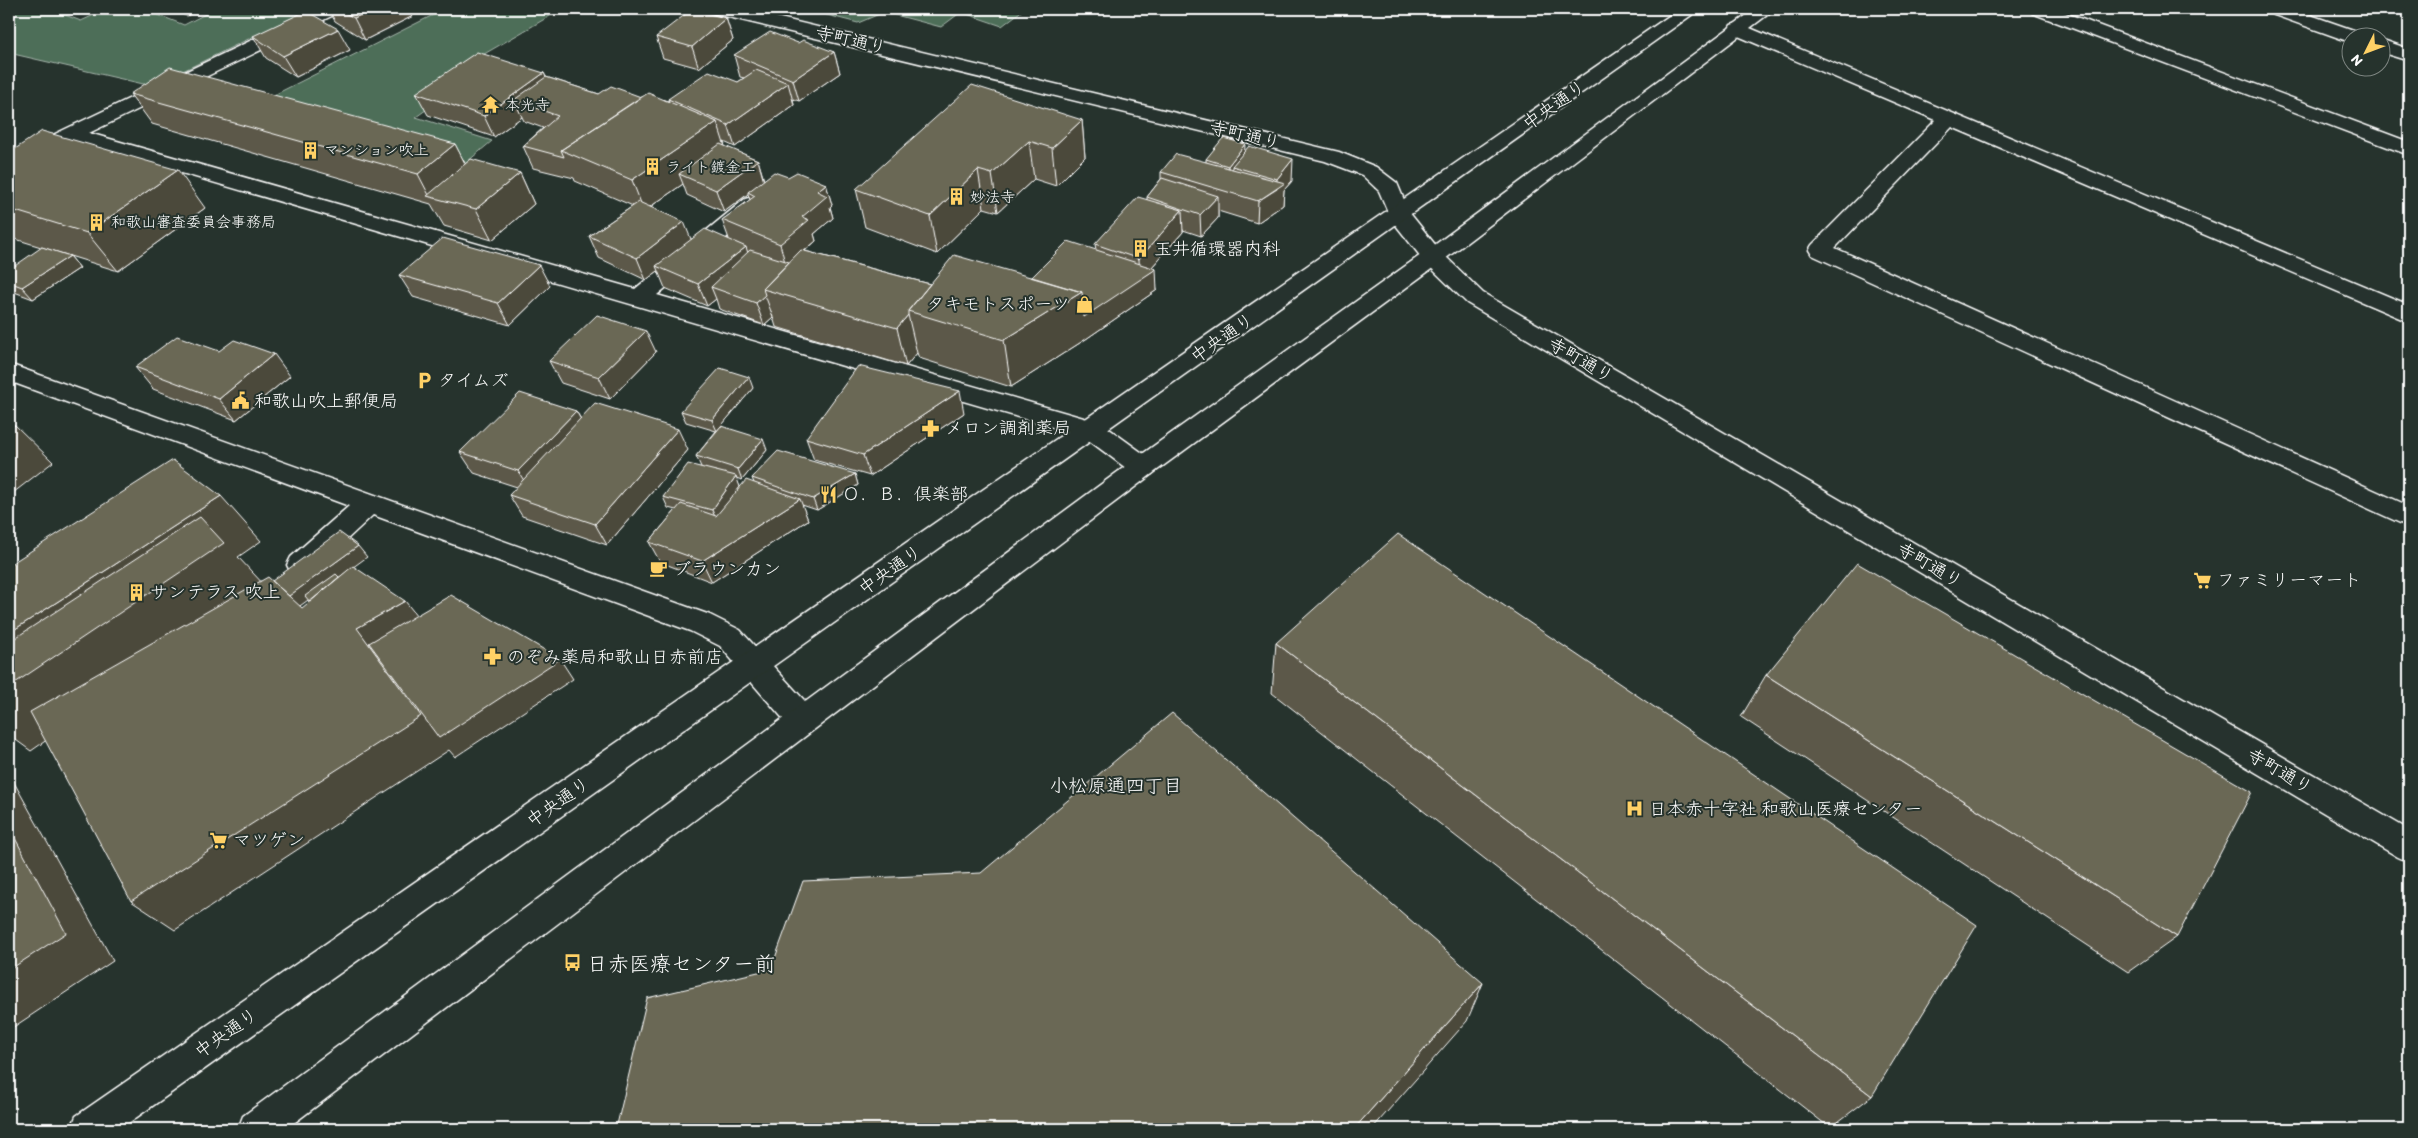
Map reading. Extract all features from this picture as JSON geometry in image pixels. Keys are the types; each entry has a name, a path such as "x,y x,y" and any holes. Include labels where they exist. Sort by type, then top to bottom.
{"main road":[{"path":"9,164 73,135 331,9"},
{"name":"寺町通り","path":"720,9 1332,156 1369,171 1389,188 1399,214 1433,257 1475,298 2409,847"},
{"name":"中央通り","path":"89,1129 1691,9"},
{"path":"256,1129 1143,467 1433,257 1766,9"},
{"path":"2039,9 2409,149"},
{"path":"2276,9 2340,32"},
{"path":"1738,28 2409,314"},
{"path":"2390,48 2409,55"},
{"path":"1949,118 1820,250 2409,517"},
{"path":"73,135 1092,429 1143,467"},
{"path":"638,299 768,192"},
{"path":"9,372 700,623 730,638 803,720"},
{"path":"279,584 370,502"}],"green space":[{"path":"9,9 49,9 81,21 107,9 143,9 184,25 215,9 310,9 152,86 9,53"},
{"path":"445,9 562,9 479,57 487,66 416,117 492,141 461,167 248,108"},
{"path":"804,9 1024,9 1002,26 961,12 941,27 884,12 858,23"}],"building":[{"path":"338,9 374,9 354,18"},
{"path":"691,10 726,18 692,47 656,37"},
{"path":"306,11 338,29 283,56 253,36"},
{"path":"770,32 798,43 803,40 834,52 793,80 734,55"},
{"path":"477,52 544,73 484,116 416,93"},
{"path":"170,67 455,144 418,174 130,94"},
{"path":"756,70 788,83 728,125 668,99 709,71 738,82"},
{"path":"546,77 599,94 611,86 641,97 561,150 564,157 523,146 558,116 514,100"},
{"path":"972,85 1082,120 1052,148 1029,141 992,174 978,170 930,216 856,189"},
{"path":"648,93 717,122 632,180 561,150"},
{"path":"42,131 178,170 87,233 9,209 9,153"},
{"path":"1223,138 1245,144 1228,166 1206,159"},
{"path":"720,144 758,160 716,190 679,174"},
{"path":"1249,146 1293,159 1277,179 1232,166"},
{"path":"1176,154 1285,183 1258,201 1161,172"},
{"path":"471,159 520,173 476,209 427,196"},
{"path":"774,172 788,177 797,172 826,184 817,191 827,196 802,217 809,220 780,244 722,220 755,196 748,192"},
{"path":"1162,178 1218,196 1200,215 1147,197"},
{"path":"1138,197 1182,210 1139,259 1095,244"},
{"path":"639,202 684,222 637,258 589,236"},
{"path":"705,229 746,247 698,284 656,266"},
{"path":"443,238 539,265 498,303 399,275"},
{"path":"1068,241 1156,269 1084,317 1082,292 1032,277"},
{"path":"42,247 70,256 22,287 9,282 9,270"},
{"path":"750,250 789,262 763,289 765,295 756,303 711,287"},
{"path":"801,250 930,284 897,328 763,289"},
{"path":"954,255 1082,292 1004,340 908,311"},
{"path":"597,315 646,331 599,377 549,361"},
{"path":"177,336 219,351 234,340 274,354 219,399 135,367"},
{"path":"858,366 960,391 863,455 806,438"},
{"path":"720,368 749,377 712,420 681,411"},
{"path":"520,393 576,411 518,471 460,452"},
{"path":"595,403 678,429 595,524 509,495"},
{"path":"9,422 15,425 9,430"},
{"path":"721,426 763,439 738,469 696,456"},
{"path":"778,451 855,474 813,499 752,478"},
{"path":"173,460 221,496 9,633 9,565"},
{"path":"688,464 736,476 712,510 663,497"},
{"path":"746,480 800,499 702,561 649,542 681,504 716,516"},
{"path":"200,517 224,543 9,687 9,642"},
{"path":"339,532 358,546 289,596 272,581"},
{"path":"1398,534 1977,925 1872,1096 1276,643"},
{"path":"1857,563 2252,792 2177,937 1766,675"},
{"name":"マツゲン","path":"353,566 405,601 357,628 421,716 131,901 30,712 268,577 302,608"},
{"path":"336,574 339,577 310,602 305,596"},
{"path":"451,595 560,659 439,738 369,643"},
{"path":"1172,713 1483,983 1354,1129 616,1129 647,998 771,969 803,881 981,873"},
{"path":"9,827 66,933 9,970"}],"place":[{"name":"本光寺","path":"491,105"},
{"name":"マンション吹上","path":"310,150"},
{"name":"ライト鍍金工","path":"652,167"},
{"name":"妙法寺","path":"956,197"},
{"name":"和歌山審査委員会事務局","path":"97,222"},
{"name":"玉井循環器内科","path":"1140,249"},
{"name":"タキモトスポーツ","path":"1084,304"},
{"name":"タイムズ","path":"424,380"},
{"name":"和歌山吹上郵便局","path":"240,401"},
{"name":"メロン調剤薬局","path":"931,428"},
{"name":"Ｏ．Ｂ．倶楽部","path":"828,494"},
{"name":"ブラウンカン","path":"659,569"},
{"name":"ファミリーマート","path":"2203,580"},
{"name":"サンテラス 吹上","path":"136,592"},
{"name":"のぞみ薬局和歌山日赤前店","path":"493,657"},
{"name":"日本赤十字社 和歌山医療センター","path":"1635,809"},
{"name":"マツゲン","path":"219,840"},
{"name":"日赤医療センター前","path":"573,963"}],"district":[{"name":"小松原通四丁目","path":"1116,785"}]}
